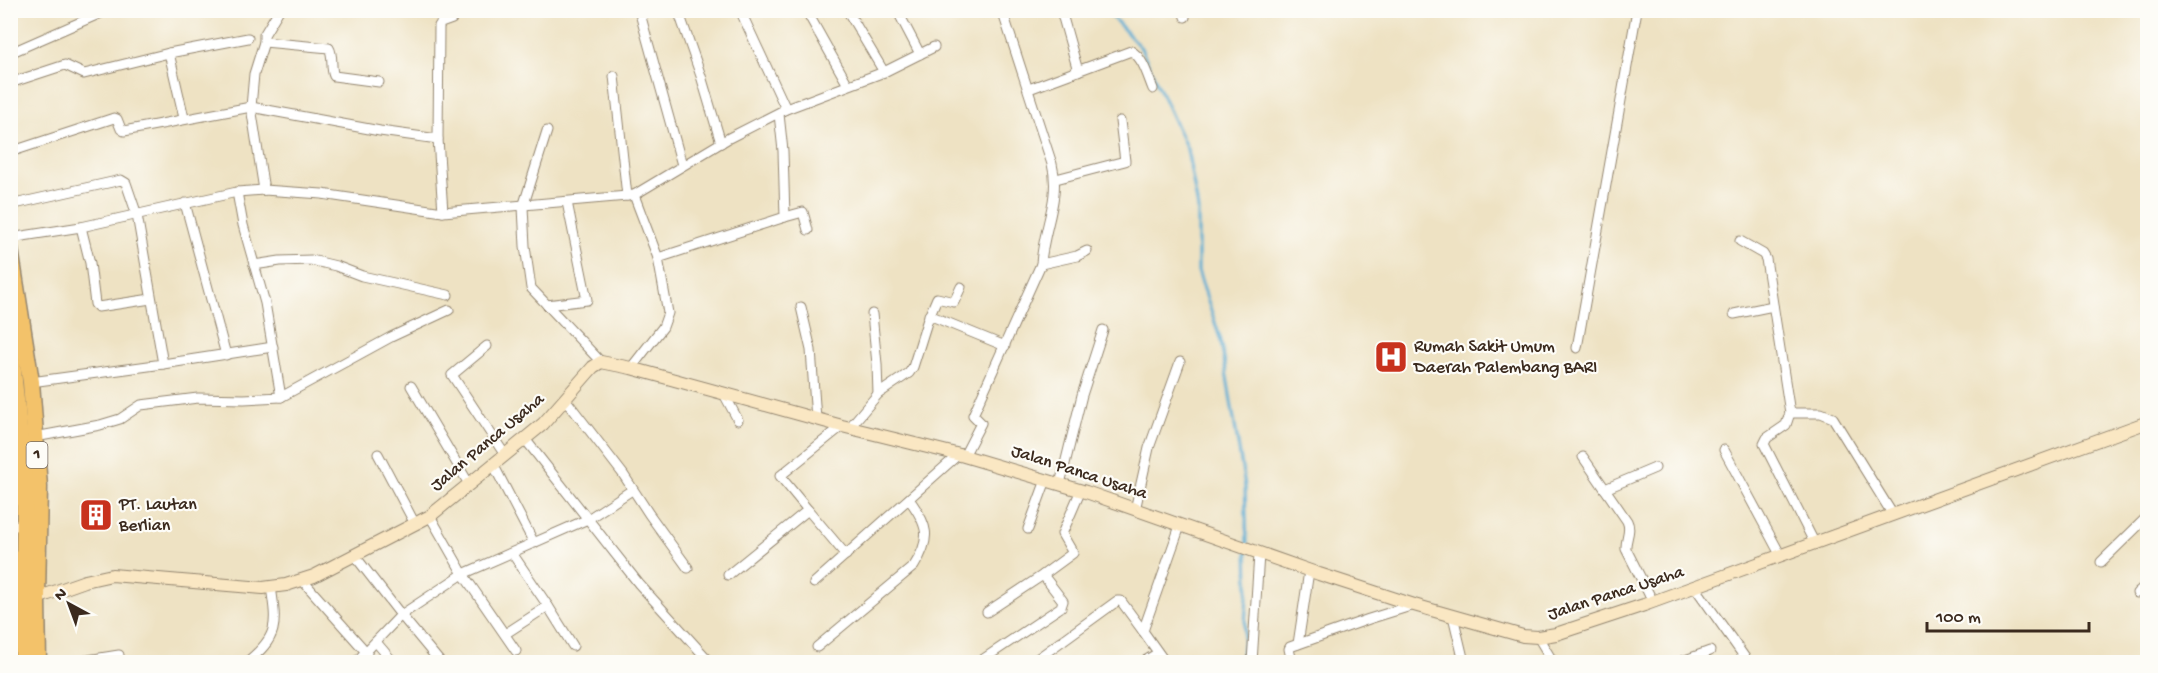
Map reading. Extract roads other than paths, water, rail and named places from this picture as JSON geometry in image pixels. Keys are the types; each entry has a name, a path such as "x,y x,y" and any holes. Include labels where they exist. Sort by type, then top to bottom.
{"highway":[{"name":"1","path":"10,249 31,382 39,487 38,663"},
{"name":"1","path":"10,342 23,663"}],"street":[{"path":"10,52 108,10"},
{"path":"264,190 251,107 254,74 264,35 279,10"},
{"path":"442,212 438,139 439,26 441,22 452,19 454,10"},
{"path":"639,10 682,165"},
{"path":"678,10 721,143"},
{"path":"740,10 782,112 785,217"},
{"path":"806,10 848,85"},
{"path":"847,10 884,72"},
{"path":"897,10 920,54"},
{"path":"814,584 961,455 981,423 973,415 1041,264 1044,239 1055,199 1056,179 1002,10"},
{"path":"1065,10 1062,14 1078,71"},
{"path":"1577,348 1637,10"},
{"path":"10,83 65,65 84,74 169,53 249,38"},
{"path":"264,42 329,48 332,51 334,76 379,82"},
{"path":"10,238 137,215 237,192 264,190 322,194 442,212 523,207 630,196 721,143 782,112 884,72 934,47"},
{"path":"1029,89 1126,51 1132,51 1142,64 1153,89"},
{"path":"169,53 184,118"},
{"path":"614,76 630,196 658,258 668,313 663,327 631,368"},
{"path":"10,152 114,118 124,131 251,107 380,131 438,139"},
{"path":"1056,179 1125,161 1120,121"},
{"path":"547,131 523,207 525,246 531,288 601,362"},
{"path":"10,205 121,180 127,185 137,215 163,364"},
{"path":"237,192 265,303 281,397"},
{"path":"547,305 587,300 567,202"},
{"path":"185,203 226,355"},
{"path":"658,258 803,212 808,230"},
{"path":"81,226 90,262 95,304 98,307 151,299"},
{"path":"1740,241 1765,256 1790,413 1786,425 1767,438 1764,444 1815,543"},
{"path":"1041,264 1077,256 1087,251"},
{"path":"254,265 311,260 362,276 448,295"},
{"path":"846,555 780,476 846,426 878,394 909,373 937,298 954,302 962,287"},
{"path":"1734,314 1773,306"},
{"path":"801,307 811,350 816,419"},
{"path":"35,437 120,419 141,405 198,398 281,397 391,337 449,310"},
{"path":"872,314 878,394"},
{"path":"929,315 1005,346"},
{"path":"1060,484 1082,395 1103,330"},
{"path":"487,345 454,372 453,376 505,455"},
{"path":"31,382 273,347"},
{"name":"Jalan Panca Usaha","path":"37,598 85,581 112,575 271,587 303,580 430,516 543,424 593,367 601,362 961,455 1081,490 1309,571 1414,605 1523,636 1538,637 1556,634 1653,602 2148,422"},
{"path":"1136,510 1149,448 1180,362"},
{"path":"411,386 469,484"},
{"path":"724,394 738,420"},
{"path":"566,400 623,474 688,568"},
{"path":"1790,413 1821,412 1833,418 1893,515"},
{"path":"525,439 639,585 710,663"},
{"path":"1724,450 1781,556"},
{"path":"378,454 415,524"},
{"path":"1583,457 1627,521 1629,529 1626,549 1653,602"},
{"path":"493,464 534,543"},
{"path":"1605,489 1655,468"},
{"path":"1028,528 1046,480"},
{"path":"356,663 401,615 463,574 588,519 632,490"},
{"path":"987,612 1073,553 1062,534 1081,490"},
{"path":"818,647 914,566 923,552 927,539 925,528 921,516 909,499"},
{"path":"728,575 808,510"},
{"path":"430,516 463,574 516,651"},
{"path":"2101,562 2148,516"},
{"path":"1143,631 1180,526"},
{"path":"513,553 573,646"},
{"path":"1252,663 1257,553"},
{"path":"355,555 440,663"},
{"path":"1298,645 1309,571"},
{"path":"979,663 1061,607 1063,601 1043,575"},
{"path":"303,580 367,652"},
{"path":"2137,593 2148,583"},
{"path":"247,663 266,647 271,636 274,620 271,587"},
{"path":"1695,587 1748,663"},
{"path":"1033,663 1118,601 1165,663"},
{"path":"1292,663 1289,648 1414,605"},
{"path":"505,634 548,606"},
{"path":"1453,616 1464,663"},
{"path":"1538,637 1553,663"},
{"path":"376,642 393,663"},
{"path":"1680,663 1710,651"},
{"path":"1143,663 1158,652"},
{"path":"75,663 119,655"}],"waterway":[{"path":"1106,10 1141,48 1187,149 1198,208 1198,271 1221,341 1245,486 1247,545"},
{"path":"1242,662 1248,584 1247,552"}],"place":[{"name":"Rumah Sakit Umum Daerah Palembang BARI","path":"1391,357"},
{"name":"PT. Lautan Berlian","path":"96,515"}]}
